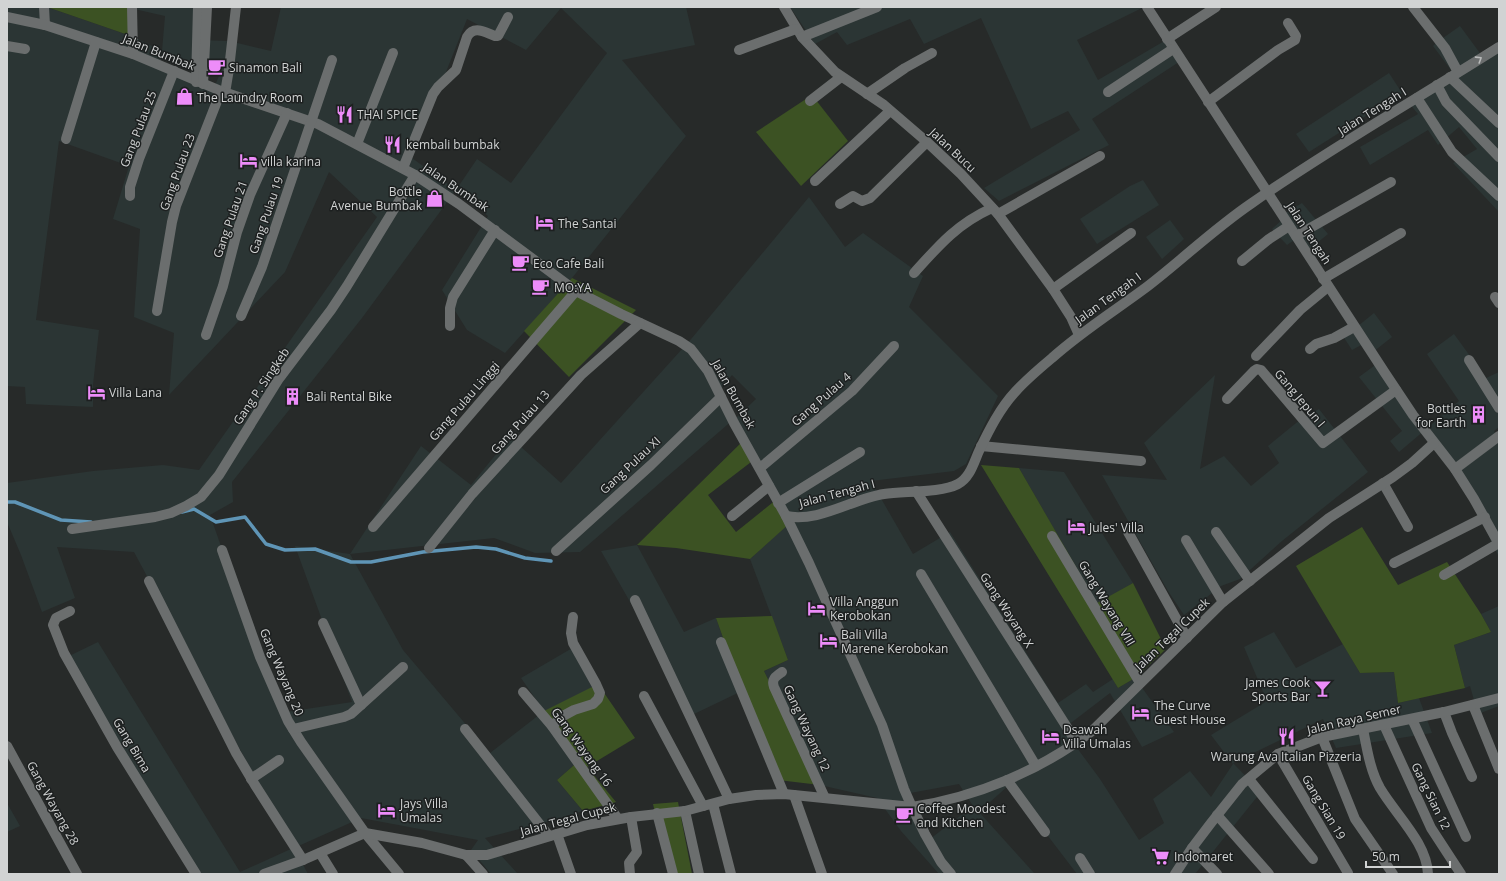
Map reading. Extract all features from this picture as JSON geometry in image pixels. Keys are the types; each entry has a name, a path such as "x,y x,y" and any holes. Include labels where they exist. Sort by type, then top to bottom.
{"street":[{"path":"37,7 41,24"},
{"path":"41,24 44,7"},
{"path":"132,7 133,54"},
{"path":"198,7 200,83"},
{"path":"200,83 207,7"},
{"name":"Gang Pulau 23","path":"157,311 176,206 223,92 229,69 236,7"},
{"name":"Jalan Bucu","path":"784,7 799,33 830,67 841,77 890,110 927,142 961,174 995,211 1053,289 1071,317 1079,335"},
{"path":"739,50 799,33 877,7"},
{"path":"1168,39 1216,7"},
{"name":"Jalan Tengah","path":"1151,8 1174,49 1325,283 1396,390 1434,443 1455,469 1485,517 1499,543"},
{"path":"1417,9 1445,48 1454,75 1499,123"},
{"path":"403,168 433,94 438,86 456,70 470,32 478,30 498,36 508,16"},
{"name":"Jalan Bumbak","path":"7,17 41,24 133,54 223,92 312,122 415,175 459,204 576,291 640,323 679,340 691,349 708,371 786,516"},
{"path":"1208,102 1278,50 1295,40 1296,36 1288,23"},
{"path":"66,139 96,42"},
{"path":"7,46 25,49"},
{"name":"Jalan Tengah I","path":"786,516 806,518 863,499 884,494 943,488 960,483 970,470 981,446 999,414 1017,390 1079,335 1148,285 1267,192 1499,47"},
{"path":"1108,92 1174,49"},
{"path":"357,144 393,53"},
{"path":"867,94 905,68 932,53"},
{"name":"Gang Pulau 19","path":"241,316 262,267 332,60"},
{"name":"Gang Pulau 25","path":"130,196 130,187 139,159 174,72"},
{"path":"810,101 841,77"},
{"path":"1438,86 1446,102 1499,157"},
{"path":"1417,98 1452,152 1499,196"},
{"path":"815,180 890,110"},
{"name":"Gang Pulau 21","path":"206,335 223,286 237,232 250,195 287,113"},
{"path":"840,204 852,196 862,201 870,198 927,142"},
{"path":"914,273 956,229 968,220 995,211 1100,156"},
{"name":"Gang P. Singkeb","path":"72,528 155,517 170,513 201,497 219,474 278,380 348,286 415,175"},
{"path":"1296,236 1391,182"},
{"path":"1242,260 1289,226"},
{"path":"450,326 450,308 453,298 495,230"},
{"path":"1053,289 1132,233"},
{"path":"1256,356 1325,283 1401,234"},
{"name":"Gang Pulau Linggi","path":"373,527 576,291"},
{"name":"Gang Pulau 13","path":"429,548 472,494 575,380 640,323"},
{"path":"1310,349 1321,342 1334,338 1354,327"},
{"name":"Gang Pulau 4","path":"760,468 852,391 894,346"},
{"path":"1469,360 1499,408"},
{"name":"Gang Jepun I","path":"1227,399 1254,371 1257,369 1260,370 1323,443 1396,390"},
{"name":"Gang Pulau XI","path":"556,551 651,464 721,397"},
{"path":"1455,469 1499,436"},
{"name":"Jalan Tegal Cupek","path":"365,833 422,843 466,855 487,855 587,825 657,813 685,811 729,799 756,795 789,794 912,807 932,804 986,788 1036,766 1077,743 1092,731 1187,638 1220,598 1250,581 1329,518 1412,463 1434,443"},
{"path":"981,446 1141,461"},
{"path":"778,503 860,452"},
{"path":"1383,483 1408,528"},
{"path":"732,516 770,486"},
{"name":"Gang Wayang X","path":"916,491 1077,743"},
{"path":"786,516 809,563 882,726 904,789 912,807 938,857 951,874"},
{"path":"1394,563 1485,517"},
{"path":"1128,532 1187,638"},
{"path":"1216,532 1250,581"},
{"name":"Gang Wayang VIII","path":"1052,536 1140,683"},
{"path":"1186,540 1220,598"},
{"path":"1444,575 1499,543"},
{"name":"Gang Wayang 20","path":"222,550 276,697 293,729 365,833 399,874"},
{"path":"921,574 1036,766"},
{"path":"149,581 220,723 251,779 303,860"},
{"path":"635,600 729,799"},
{"name":"Gang Bima","path":"70,611 56,618 53,625 64,653 109,733 196,874"},
{"path":"552,726 563,716 574,710 593,704 598,699 600,693 574,643 571,633 573,617"},
{"path":"323,623 360,704"},
{"path":"721,642 789,794 822,874"},
{"path":"293,729 344,718 351,714 360,704 403,667"},
{"name":"Gang Wayang 12","path":"782,672 774,678 774,687 825,798"},
{"name":"Gang Wayang 16","path":"523,692 552,726 618,819"},
{"path":"644,696 708,805 730,874"},
{"name":"Jalan Raya Semer","path":"1175,874 1192,848 1219,817 1242,784 1278,754 1322,737 1444,713 1499,698"},
{"path":"1472,705 1499,769"},
{"path":"1444,713 1472,777"},
{"path":"1412,719 1466,837"},
{"name":"Gang Sian 12","path":"1384,725 1430,828 1461,874"},
{"path":"465,729 553,835 571,874"},
{"path":"1363,729 1367,753 1373,774 1380,788 1422,850 1428,864 1428,874"},
{"path":"1322,737 1355,819 1393,874"},
{"name":"Gang Wayang 28","path":"7,746 77,874"},
{"name":"Gang Sian 19","path":"1278,754 1348,873"},
{"path":"251,779 279,760"},
{"path":"1248,779 1313,859"},
{"path":"1007,780 1046,832"},
{"path":"685,811 699,874"},
{"path":"657,813 673,874"},
{"path":"630,874 629,863 637,852 631,817"},
{"path":"1219,817 1269,874"},
{"path":"264,874 303,860 365,833"},
{"path":"1192,848 1217,874"},
{"path":"320,853 333,874"},
{"path":"466,855 483,874"},
{"path":"1080,858 1090,874"}],"shaded area":[{"path":"7,7 47,7 134,37 162,51 165,16 134,9 134,7 195,7 194,40 229,41 271,51 281,7 686,7 695,45 622,60 686,136 572,278 505,353 467,330 442,290 488,216 456,190 362,318 232,482 233,502 210,515 280,713 352,702 295,546 350,554 403,650 490,753 544,711 521,678 574,647 598,684 581,759 557,780 583,811 485,838 518,874 491,874 471,850 478,840 361,818 294,848 308,874 193,874 67,657 98,642 240,872 293,848 134,552 57,547 75,598 42,612 7,522 7,483 93,471 163,465 199,470 377,217 329,172 285,272 169,395 174,333 134,317 140,229 113,219 129,166 59,141 36,320 99,330 93,385 93,407 26,404 25,387 7,386","holes":["561,8 607,53 511,183 477,159 456,190 412,158 467,19 526,50","163,52 221,71 214,88 159,67"]},
{"path":"790,7 1142,7 1077,40 1098,80 1166,40 1182,60 1092,119 1109,145 999,201 984,188 1080,130 1068,111 1031,129 981,18 924,44 910,19 847,45 837,32 815,44"},
{"path":"1460,26 1485,60 1499,52 1499,212 1453,163 1477,149 1459,127 1438,145 1428,130 1370,165 1360,147 1418,114 1409,103 1457,78 1433,46"},
{"path":"1389,73 1402,93 1309,152 1296,134"},
{"path":"1143,180 1159,205 1097,244 1080,219 1130,186"},
{"path":"809,197 845,247 863,233 923,276 909,307 998,396 966,464 954,471 871,481 913,554 950,532 1058,703 1086,684 1093,692 1113,679 1118,688 1135,678 1174,732 1142,747 1110,693 1063,729 1100,779 1139,840 1164,823 1153,799 1190,771 1211,797 1233,764 1211,735 1267,701 1244,647 1274,632 1296,668 1343,644 1360,673 1394,672 1398,703 1419,698 1432,733 1336,748 1323,719 1233,763 1261,792 1195,874 1077,874 1009,785 979,812 1034,873 939,874 901,831 877,798 820,785 764,671 788,660 750,559 790,522 734,419 580,552 535,553 494,538 350,554 421,446 471,485 510,437 561,483 692,338","holes":["732,375 756,399 735,419 720,389","959,784 973,806 930,839 905,794"]},
{"path":"1302,203 1328,234 1306,252 1297,238 1287,245 1272,229 1284,218 1282,215"},
{"path":"1170,220 1184,239 1162,259 1146,237"},
{"path":"1374,313 1392,337 1373,352 1367,342 1352,350 1339,330 1354,320 1358,326"},
{"path":"1454,334 1486,378 1499,372 1499,427 1494,431 1499,438 1499,557 1451,459 1425,430 1459,401 1427,354"},
{"path":"1378,363 1425,430 1399,452 1390,441 1402,431 1359,377"},
{"path":"1215,375 1200,469 1224,456 1251,486 1279,463 1268,446 1301,419 1319,409 1368,472 1282,541 1240,579 1221,586 1184,615 1168,591 1102,475 1167,480 1144,443"},
{"name":"Jules' Villa","path":"1019,468 1064,472 1133,583 1097,604"},
{"path":"637,545 684,632 716,618 742,691 694,714 601,551"},
{"path":"1499,606 1499,706 1478,714 1470,686 1465,688 1454,645 1491,632 1481,614"},
{"path":"7,803 20,826 7,832"}],"green space":[{"path":"47,7 134,7 134,37"},
{"path":"812,95 848,141 801,186 756,132"},
{"path":"572,278 636,310 569,377 524,331"},
{"path":"745,439 755,459 708,495 736,532 777,499 790,523 750,559 676,548 637,545"},
{"path":"981,465 1019,468 1097,603 1133,583 1165,650 1135,678 1118,688"},
{"path":"1362,527 1398,585 1447,562 1481,614 1491,632 1454,645 1465,688 1398,703 1394,672 1360,673 1296,566"},
{"path":"772,616 788,660 764,671 820,785 778,780 742,691 716,618"},
{"path":"598,684 635,738 587,767 616,802 583,811 557,780 581,759 544,711"},
{"path":"678,802 692,874 669,874 653,804"}],"waterway":[{"path":"7,502 15,502 61,520 91,522"},
{"path":"182,512 194,509 216,522 245,517 266,544 285,550 315,549 351,562 371,562 423,552 476,547 496,549 525,558 551,561"}],"place":[{"name":"Sinamon Bali","path":"216,67"},
{"name":"The Laundry Room","path":"184,97"},
{"name":"THAI SPICE","path":"344,114"},
{"name":"kembali bumbak","path":"393,144"},
{"name":"villa karina","path":"248,161"},
{"name":"Bottle Avenue Bumbak","path":"435,198"},
{"name":"The Santai","path":"545,223"},
{"name":"Eco Cafe Bali","path":"520,263"},
{"name":"MO:YA","path":"541,287"},
{"name":"Villa Lana","path":"96,392"},
{"name":"Bali Rental Bike","path":"293,396"},
{"name":"Bottles for Earth","path":"1479,415"},
{"name":"Jules' Villa","path":"1076,527"},
{"name":"Villa Anggun Kerobokan","path":"817,608"},
{"name":"Bali Villa Marene Kerobokan","path":"828,641"},
{"name":"James Cook Sports Bar","path":"1323,689"},
{"name":"The Curve Guest House","path":"1141,712"},
{"name":"Dsawah Villa Umalas","path":"1050,736"},
{"name":"Warung Ava Italian Pizzeria","path":"1286,737"},
{"name":"Jays Villa Umalas","path":"387,810"},
{"name":"Coffee Moodest and Kitchen","path":"904,815"},
{"name":"Indomaret","path":"1161,856"}]}
